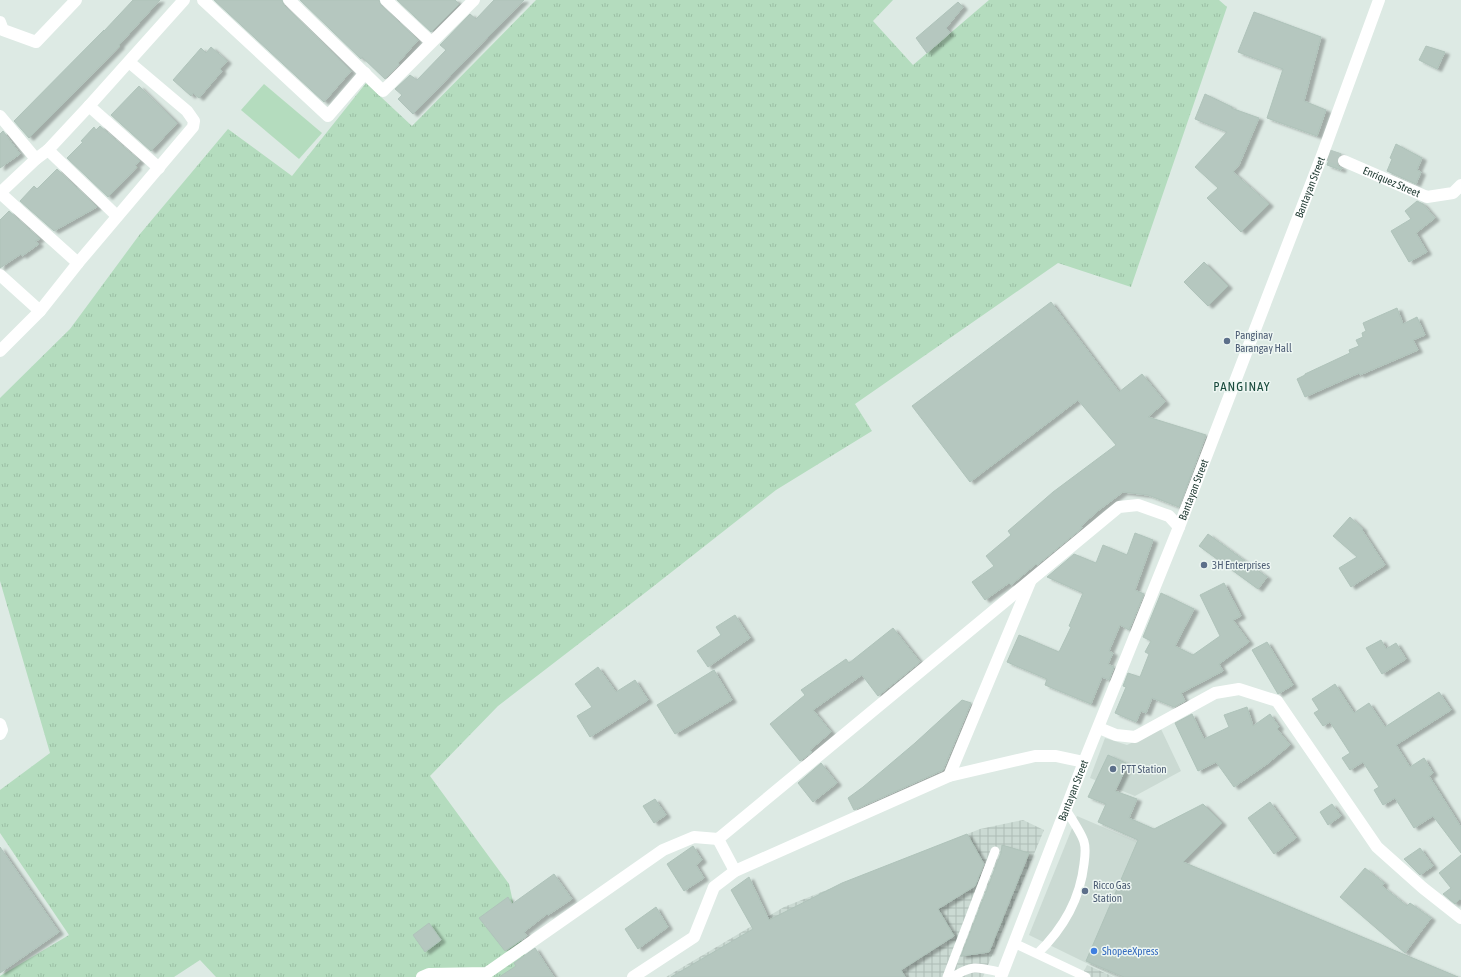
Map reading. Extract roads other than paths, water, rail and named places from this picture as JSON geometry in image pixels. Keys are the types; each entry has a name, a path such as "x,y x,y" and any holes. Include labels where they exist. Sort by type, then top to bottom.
{"street":[{"path":"0,22 3,30 36,42 76,0"},
{"path":"78,263 0,193 36,159 48,150 90,106 184,0"},
{"path":"203,0 328,116 365,73"},
{"path":"289,0 383,91 474,0"},
{"path":"386,0 431,42"},
{"name":"Bantayan Street","path":"1002,975 1084,762 1099,728 1326,154 1378,0"},
{"path":"0,351 40,312 78,263 193,127 194,121 187,111 129,62"},
{"path":"90,106 159,168"},
{"path":"0,116 36,159"},
{"path":"48,150 117,216"},
{"name":"Enriquez Street","path":"1344,161 1427,197 1453,193 1461,185"},
{"path":"0,275 40,312"},
{"path":"422,977 428,974 487,973 663,850 694,837 718,839 1119,507 1138,505 1169,516 1179,527"},
{"path":"949,776 1031,579"},
{"path":"1099,728 1116,736 1135,737 1215,693 1239,689 1277,701 1378,847 1423,888 1461,918"},
{"path":"0,724 2,730 0,734"},
{"path":"633,977 694,937 714,887 735,871 949,776 1035,756 1056,756 1084,762"},
{"path":"718,839 735,871"}],"lane":[{"path":"1037,954 1059,931 1068,917 1075,903 1083,873 1084,842 1066,810"},
{"path":"947,977 995,851"},
{"path":"1014,943 1086,977"},
{"path":"953,977 965,969 978,967 1002,975"}],"tunnel":[{"path":"1328,155 1344,161"}],"place":[{"name":"Panginay Barangay Hall","path":"1227,341"},
{"name":"3H Enterprises","path":"1204,565"},
{"name":"PTT Station","path":"1113,769"},
{"name":"Ricco Gas Station","path":"1085,891"},
{"name":"ShopeeXpress","path":"1094,951"}],"district":[{"name":"PANGINAY","path":"1242,386"}]}
